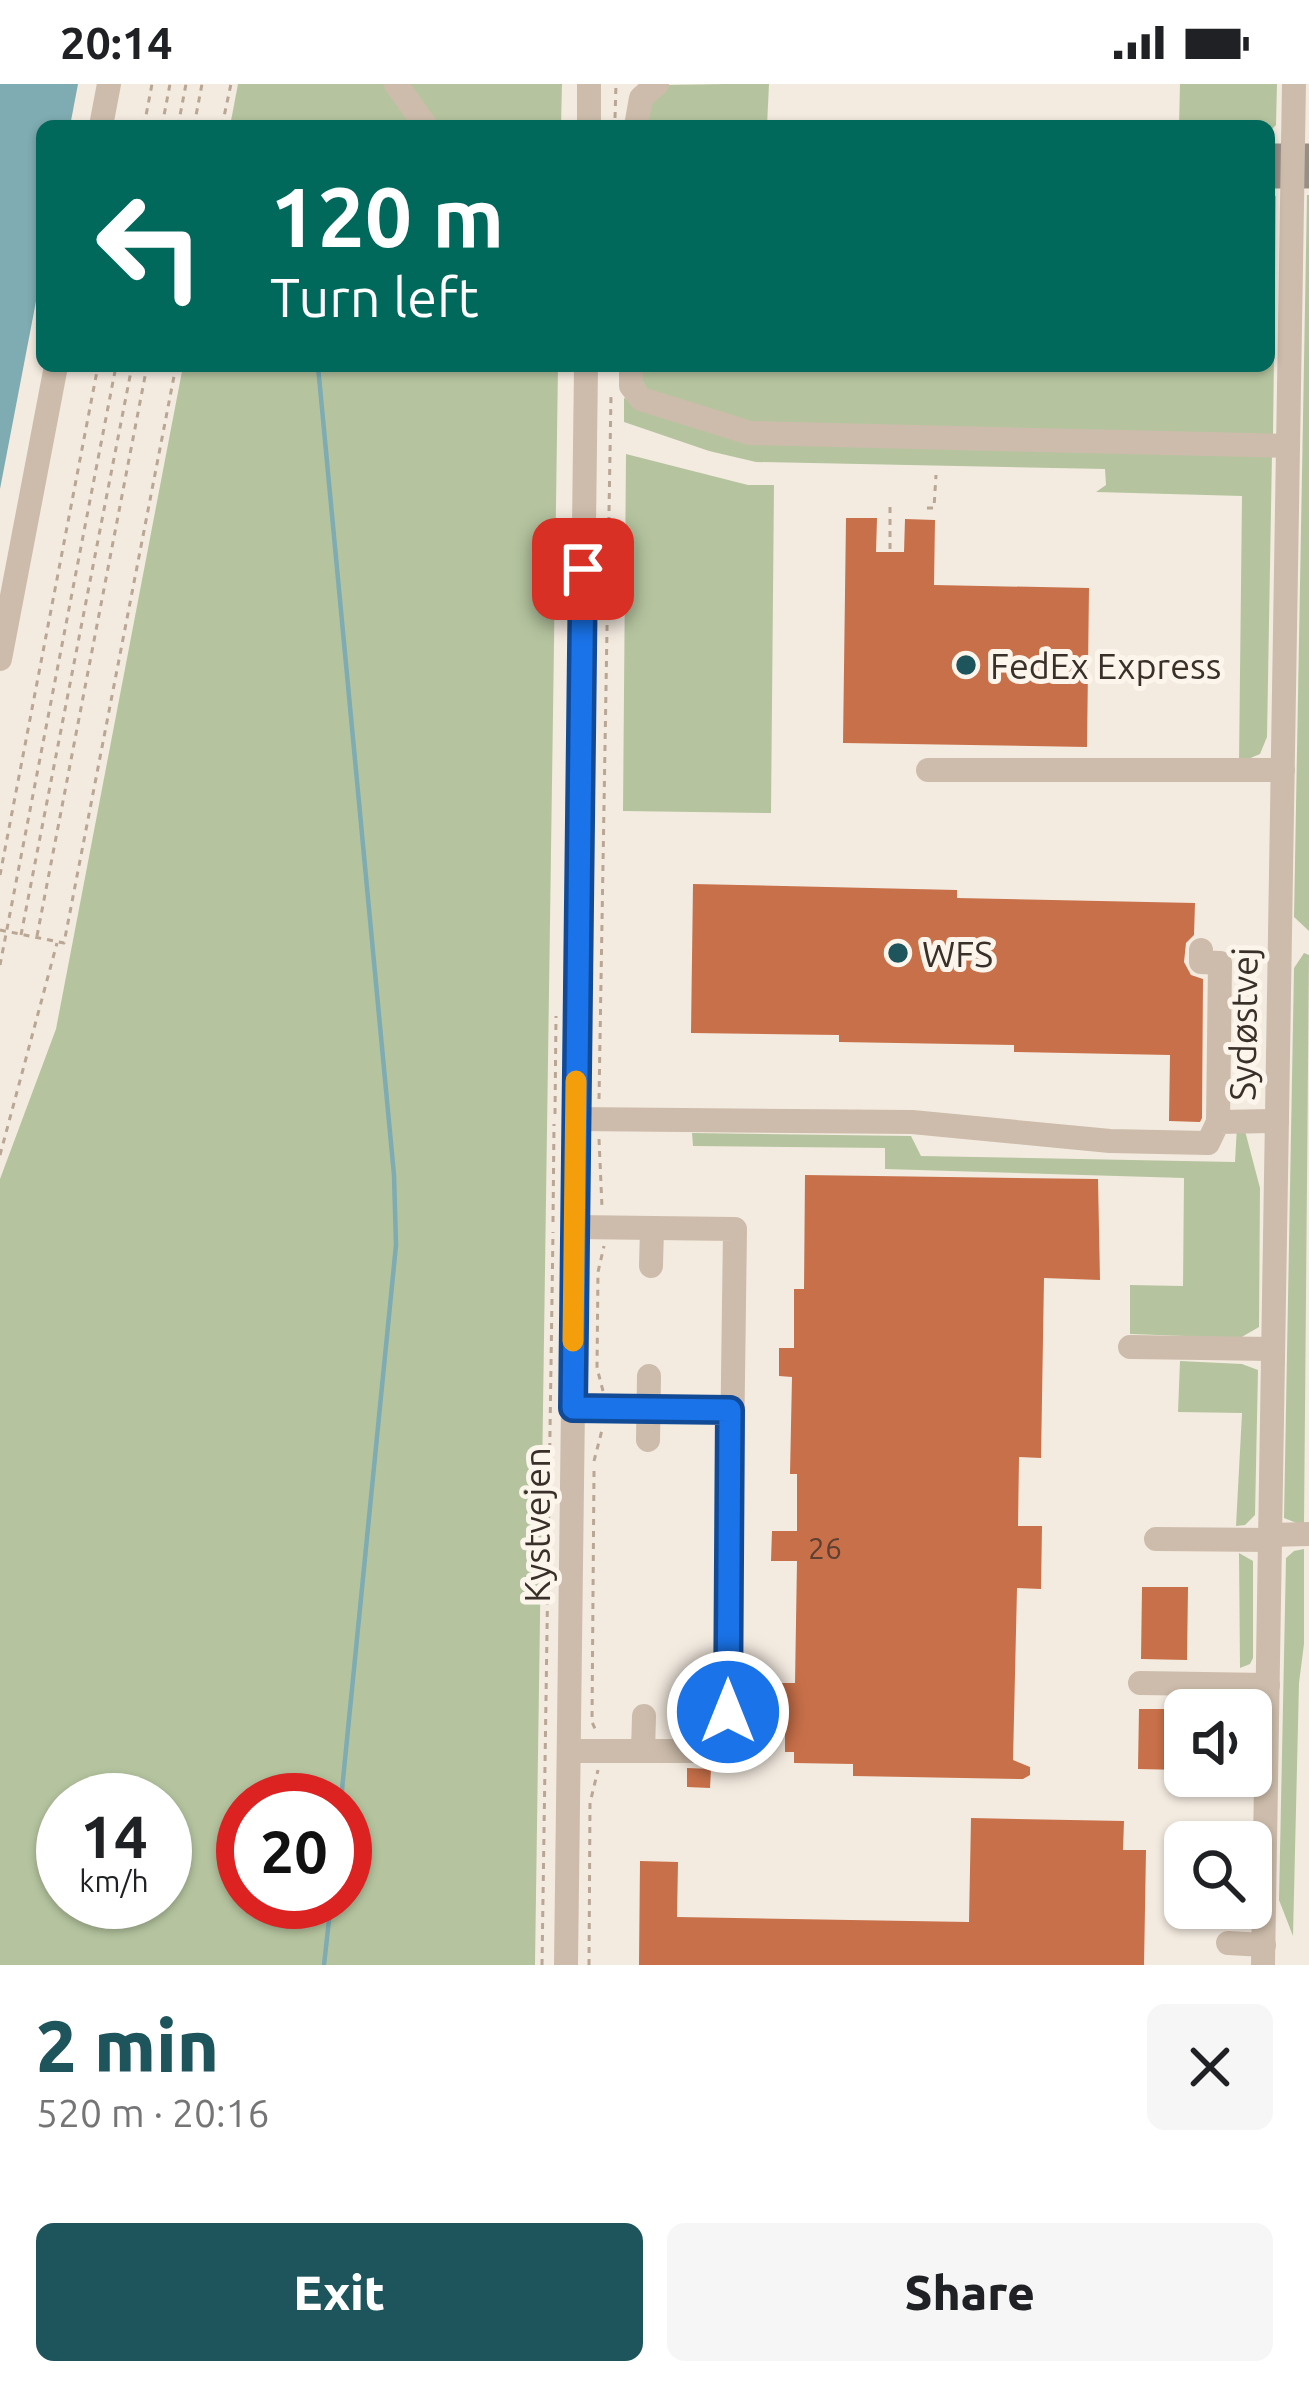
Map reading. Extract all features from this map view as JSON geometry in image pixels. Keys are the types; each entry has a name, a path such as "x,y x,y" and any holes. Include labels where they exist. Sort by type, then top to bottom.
{"street":[{"path":"102,120 110,84"},
{"path":"396,84 422,120"},
{"path":"589,120 590,84"},
{"path":"637,120 640,98 657,84"},
{"name":"Sydøstvej","path":"1263,1955 1294,84"},
{"path":"0,659 55,372"},
{"name":"Kystvejen","path":"566,1965 586,372"},
{"path":"631,372 631,386 641,399 750,433 1288,446"},
{"path":"928,770 1282,770"},
{"path":"575,1119 912,1122 1110,1142 1208,1143 1218,1122 1220,963 1201,962 1201,950"},
{"path":"1218,1122 1277,1121"},
{"path":"570,1751 728,1751 735,1229 574,1227"},
{"path":"651,1265 652,1228"},
{"path":"1130,1347 1273,1349"},
{"path":"648,1440 650,1376"},
{"path":"573,1408 730,1410"},
{"path":"1156,1539 1309,1534"},
{"path":"1140,1683 1268,1685"},
{"path":"643,1751 644,1716"},
{"path":"1228,1943 1263,1955"}],"path":[{"path":"145,120 152,84"},
{"path":"163,120 170,84"},
{"path":"179,120 186,84"},
{"path":"195,120 202,84"},
{"path":"223,120 230,84"},
{"path":"615,120 616,84"},
{"path":"0,875 97,372"},
{"path":"0,965 115,372"},
{"path":"21,934 130,372"},
{"path":"37,938 146,372"},
{"path":"3,931 64,943 175,372"},
{"path":"927,508 934,508 936,475"},
{"path":"890,507 890,552"},
{"path":"0,1155 57,942"},
{"path":"542,1965 556,1003"},
{"path":"589,1965 590,1870"}],"green space":[{"path":"238,84 562,84 561,120 231,120"},
{"path":"769,84 767,120 641,120 642,111 665,85"},
{"path":"1180,84 1277,84 1275,126 1275,120 1179,120"},
{"path":"1309,195 1309,931 1294,917"},
{"path":"182,372 558,372 535,1965 0,1965 0,1179 56,1029"},
{"path":"639,372 1274,372 1273,435 771,428 648,393"},
{"path":"624,398 752,440 1272,453 1267,737 1260,754 1239,763 1242,496 1096,492 1106,485 1105,469 756,462 624,422"},
{"path":"626,454 748,485 774,485 771,813 623,811"},
{"path":"1304,953 1309,955 1304,1526 1284,1518 1294,968"},
{"path":"1237,1126 1244,1127 1260,1188 1259,1327 1240,1338 1130,1334 1130,1285 1183,1286 1184,1178 885,1169 885,1148 693,1146 692,1133 911,1136 921,1156 1235,1162"},
{"path":"1180,1361 1242,1364 1258,1370 1255,1515 1245,1525 1236,1526 1242,1413 1178,1412"},
{"path":"1304,1549 1293,1936 1279,1900 1286,1558"},
{"path":"1239,1553 1253,1561 1253,1658 1240,1668"}],"water":[{"path":"0,84 78,84 71,120 36,120 36,301 0,489"}],"building":[{"name":"FedEx Express","path":"846,518 877,518 876,552 904,552 905,519 935,520 934,585 1089,588 1087,747 843,743"},
{"path":"693,884 957,890 957,898 1195,903 1194,935 1186,943 1184,962 1191,975 1203,979 1202,1118 1200,1122 1169,1121 1170,1055 1014,1052 1014,1045 839,1042 839,1035 691,1033"},
{"path":"805,1175 1098,1179 1100,1280 1044,1278 1041,1458 1019,1457 1018,1526 1042,1526 1041,1589 1017,1588 1013,1760 1030,1767 1030,1775 1023,1779 853,1776 853,1764 794,1763 794,1752 785,1752 785,1718 775,1717 776,1683 795,1683 797,1561 771,1561 772,1531 797,1531 797,1474 790,1474 792,1377 779,1376 779,1348 794,1348 794,1289 804,1289"},
{"path":"1142,1587 1188,1587 1187,1660 1141,1659"},
{"path":"1139,1709 1164,1709 1164,1770 1138,1769"},
{"path":"687,1768 711,1769 710,1788 687,1787"},
{"path":"971,1818 1124,1821 1123,1850 1146,1850 1144,1965 639,1965 640,1861 678,1862 677,1917 969,1922"}],"waterway":[{"path":"319,372 394,1175 396,1245 344,1773"},
{"path":"324,1965 328,1929"}],"taxiway":[{"path":"1275,166 1309,166"}],"slow traffic":[{"path":"573,1341 576,1081"}],"place":[{"name":"FedEx Express","path":"966,665"},
{"name":"WFS","path":"898,953"}],"route":[{"path":"583,569 573,1408 730,1410 728,1712"}]}
